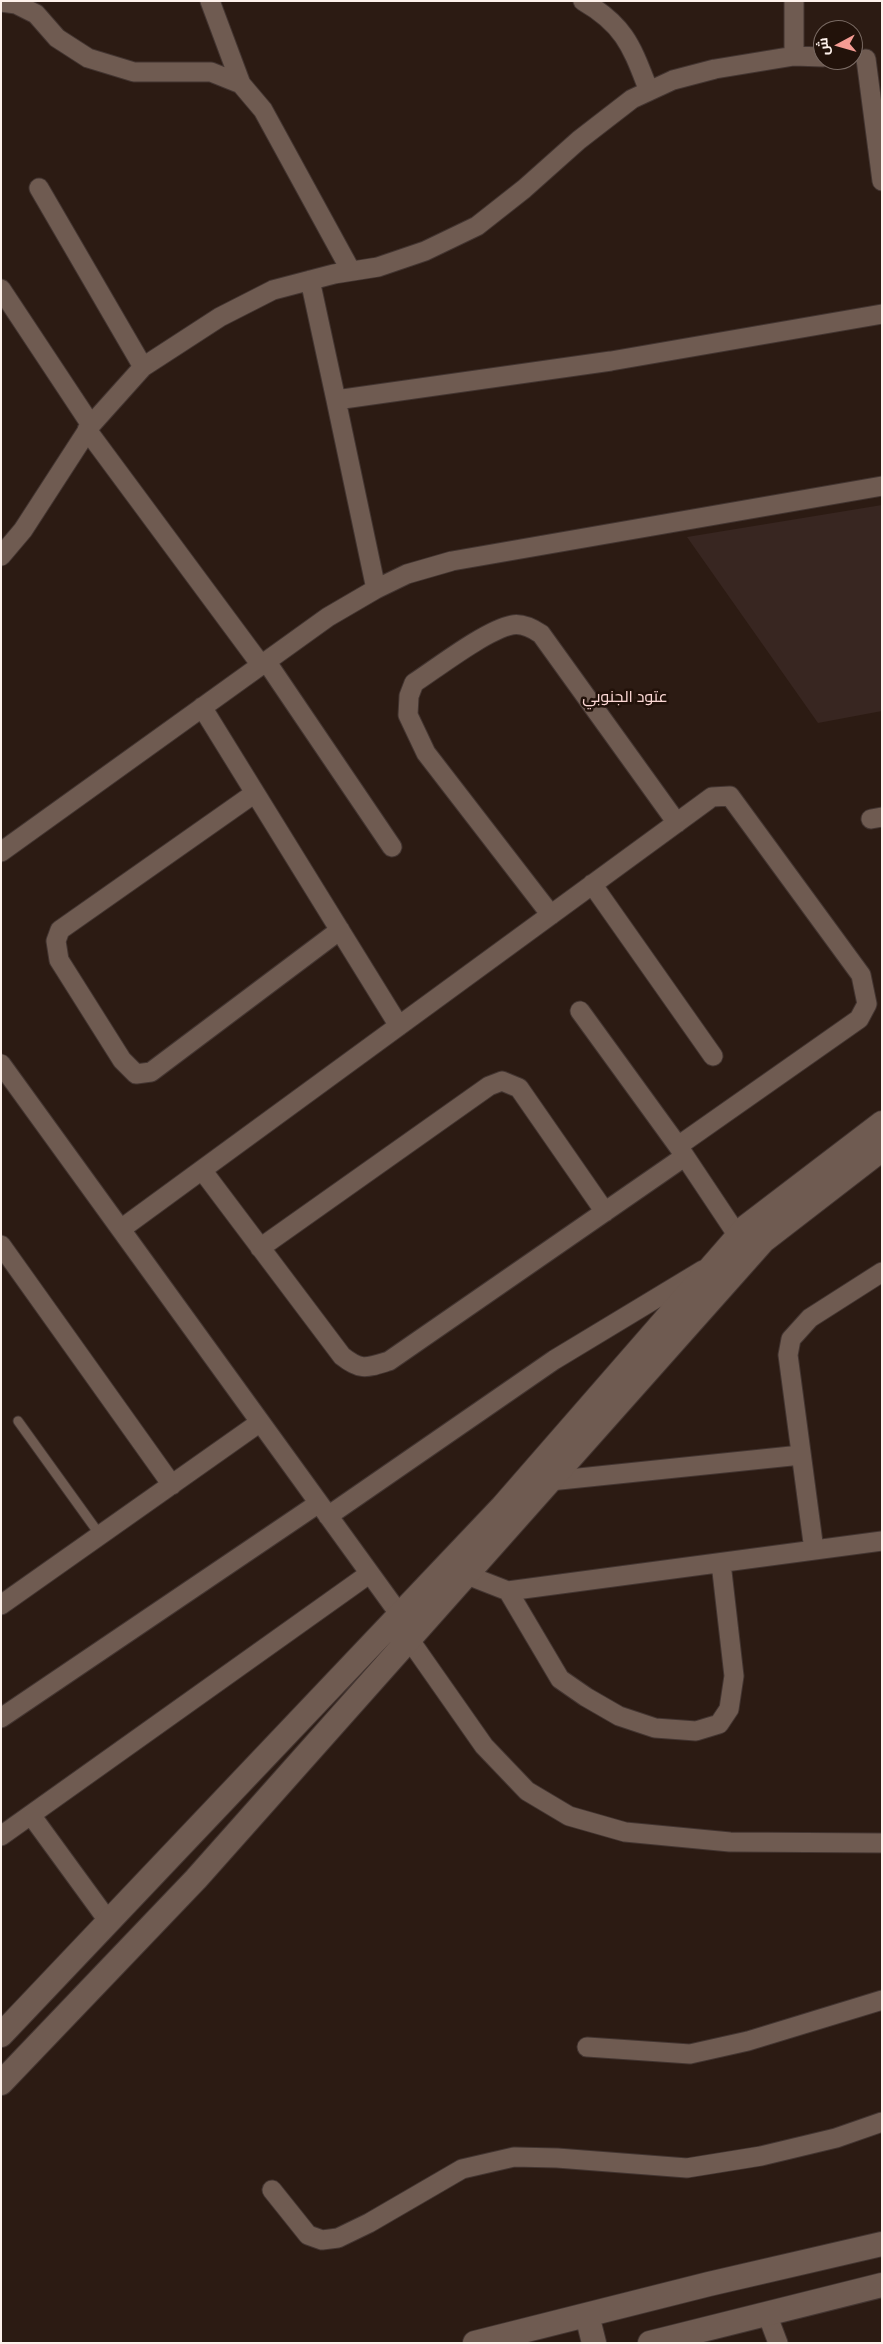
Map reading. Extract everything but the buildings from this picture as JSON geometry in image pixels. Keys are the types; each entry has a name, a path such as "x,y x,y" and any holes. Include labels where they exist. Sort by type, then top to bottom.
{"street":[{"path":"210,1 241,84 263,110 351,271"},
{"path":"583,1 616,24 632,47 650,91"},
{"path":"794,1 794,56"},
{"path":"1,2 16,4 36,14 57,38 88,58 134,72 211,72 241,84"},
{"path":"1,556 23,530 89,428 143,367 220,317 273,290 351,271 378,267 425,251 477,226 524,189 579,140 632,99 674,80 715,69 794,56 813,57"},
{"path":"867,59 882,181"},
{"path":"39,188 143,367"},
{"path":"310,280 376,589"},
{"path":"1,289 89,428 263,663 392,847"},
{"path":"336,400 611,361 882,314"},
{"path":"1,852 328,617 376,589 407,574 452,561 882,486"},
{"path":"551,915 426,753 408,715 408,696 414,683 493,631 513,624 530,627 541,634 677,823"},
{"path":"202,706 399,1026"},
{"path":"255,793 60,930 56,940 58,960 122,1060 136,1074 151,1072 340,930"},
{"path":"121,1229 712,797 730,796 861,975 867,1004 859,1019 681,1152 605,1212 389,1361 372,1366 355,1367 342,1356 202,1170"},
{"path":"592,884 713,1056"},
{"path":"580,1011 681,1152 738,1236"},
{"path":"1,1064 408,1629 484,1746 527,1791 569,1816 625,1832 730,1842 882,1844"},
{"path":"260,1248 489,1086 502,1081 520,1088 605,1212"},
{"path":"1,2083 196,1878 408,1629 503,1506 747,1226 882,1123"},
{"path":"1,2035 109,1922 466,1574 763,1241 882,1149"},
{"path":"1,1244 172,1484"},
{"path":"1,1718 554,1360 714,1263"},
{"path":"814,1550 788,1355 791,1339 810,1318 882,1272"},
{"path":"1,1605 259,1423"},
{"path":"550,1480 801,1455"},
{"path":"466,1574 508,1591 882,1541"},
{"path":"508,1591 560,1679 619,1716 654,1728 696,1731 719,1724 729,1709 731,1701 734,1676 721,1562"},
{"path":"1,1836 369,1574"},
{"path":"31,1815 109,1922"},
{"path":"587,2047 690,2054 748,2041 882,2000"},
{"path":"272,2190 308,2235 322,2240 338,2238 369,2223 462,2169 514,2158 557,2158 687,2168 799,2147 836,2138 882,2122"},
{"path":"475,2343 882,2244"},
{"path":"650,2343 882,2285"},
{"path":"767,2314 778,2343"},
{"path":"587,2315 594,2343"}],"lane":[{"path":"18,1421 100,1535"}],"shaded area":[{"path":"882,505 882,711 818,723 687,537"}],"district":[{"name":"عتود الجنوبي","path":"625,697"}]}
